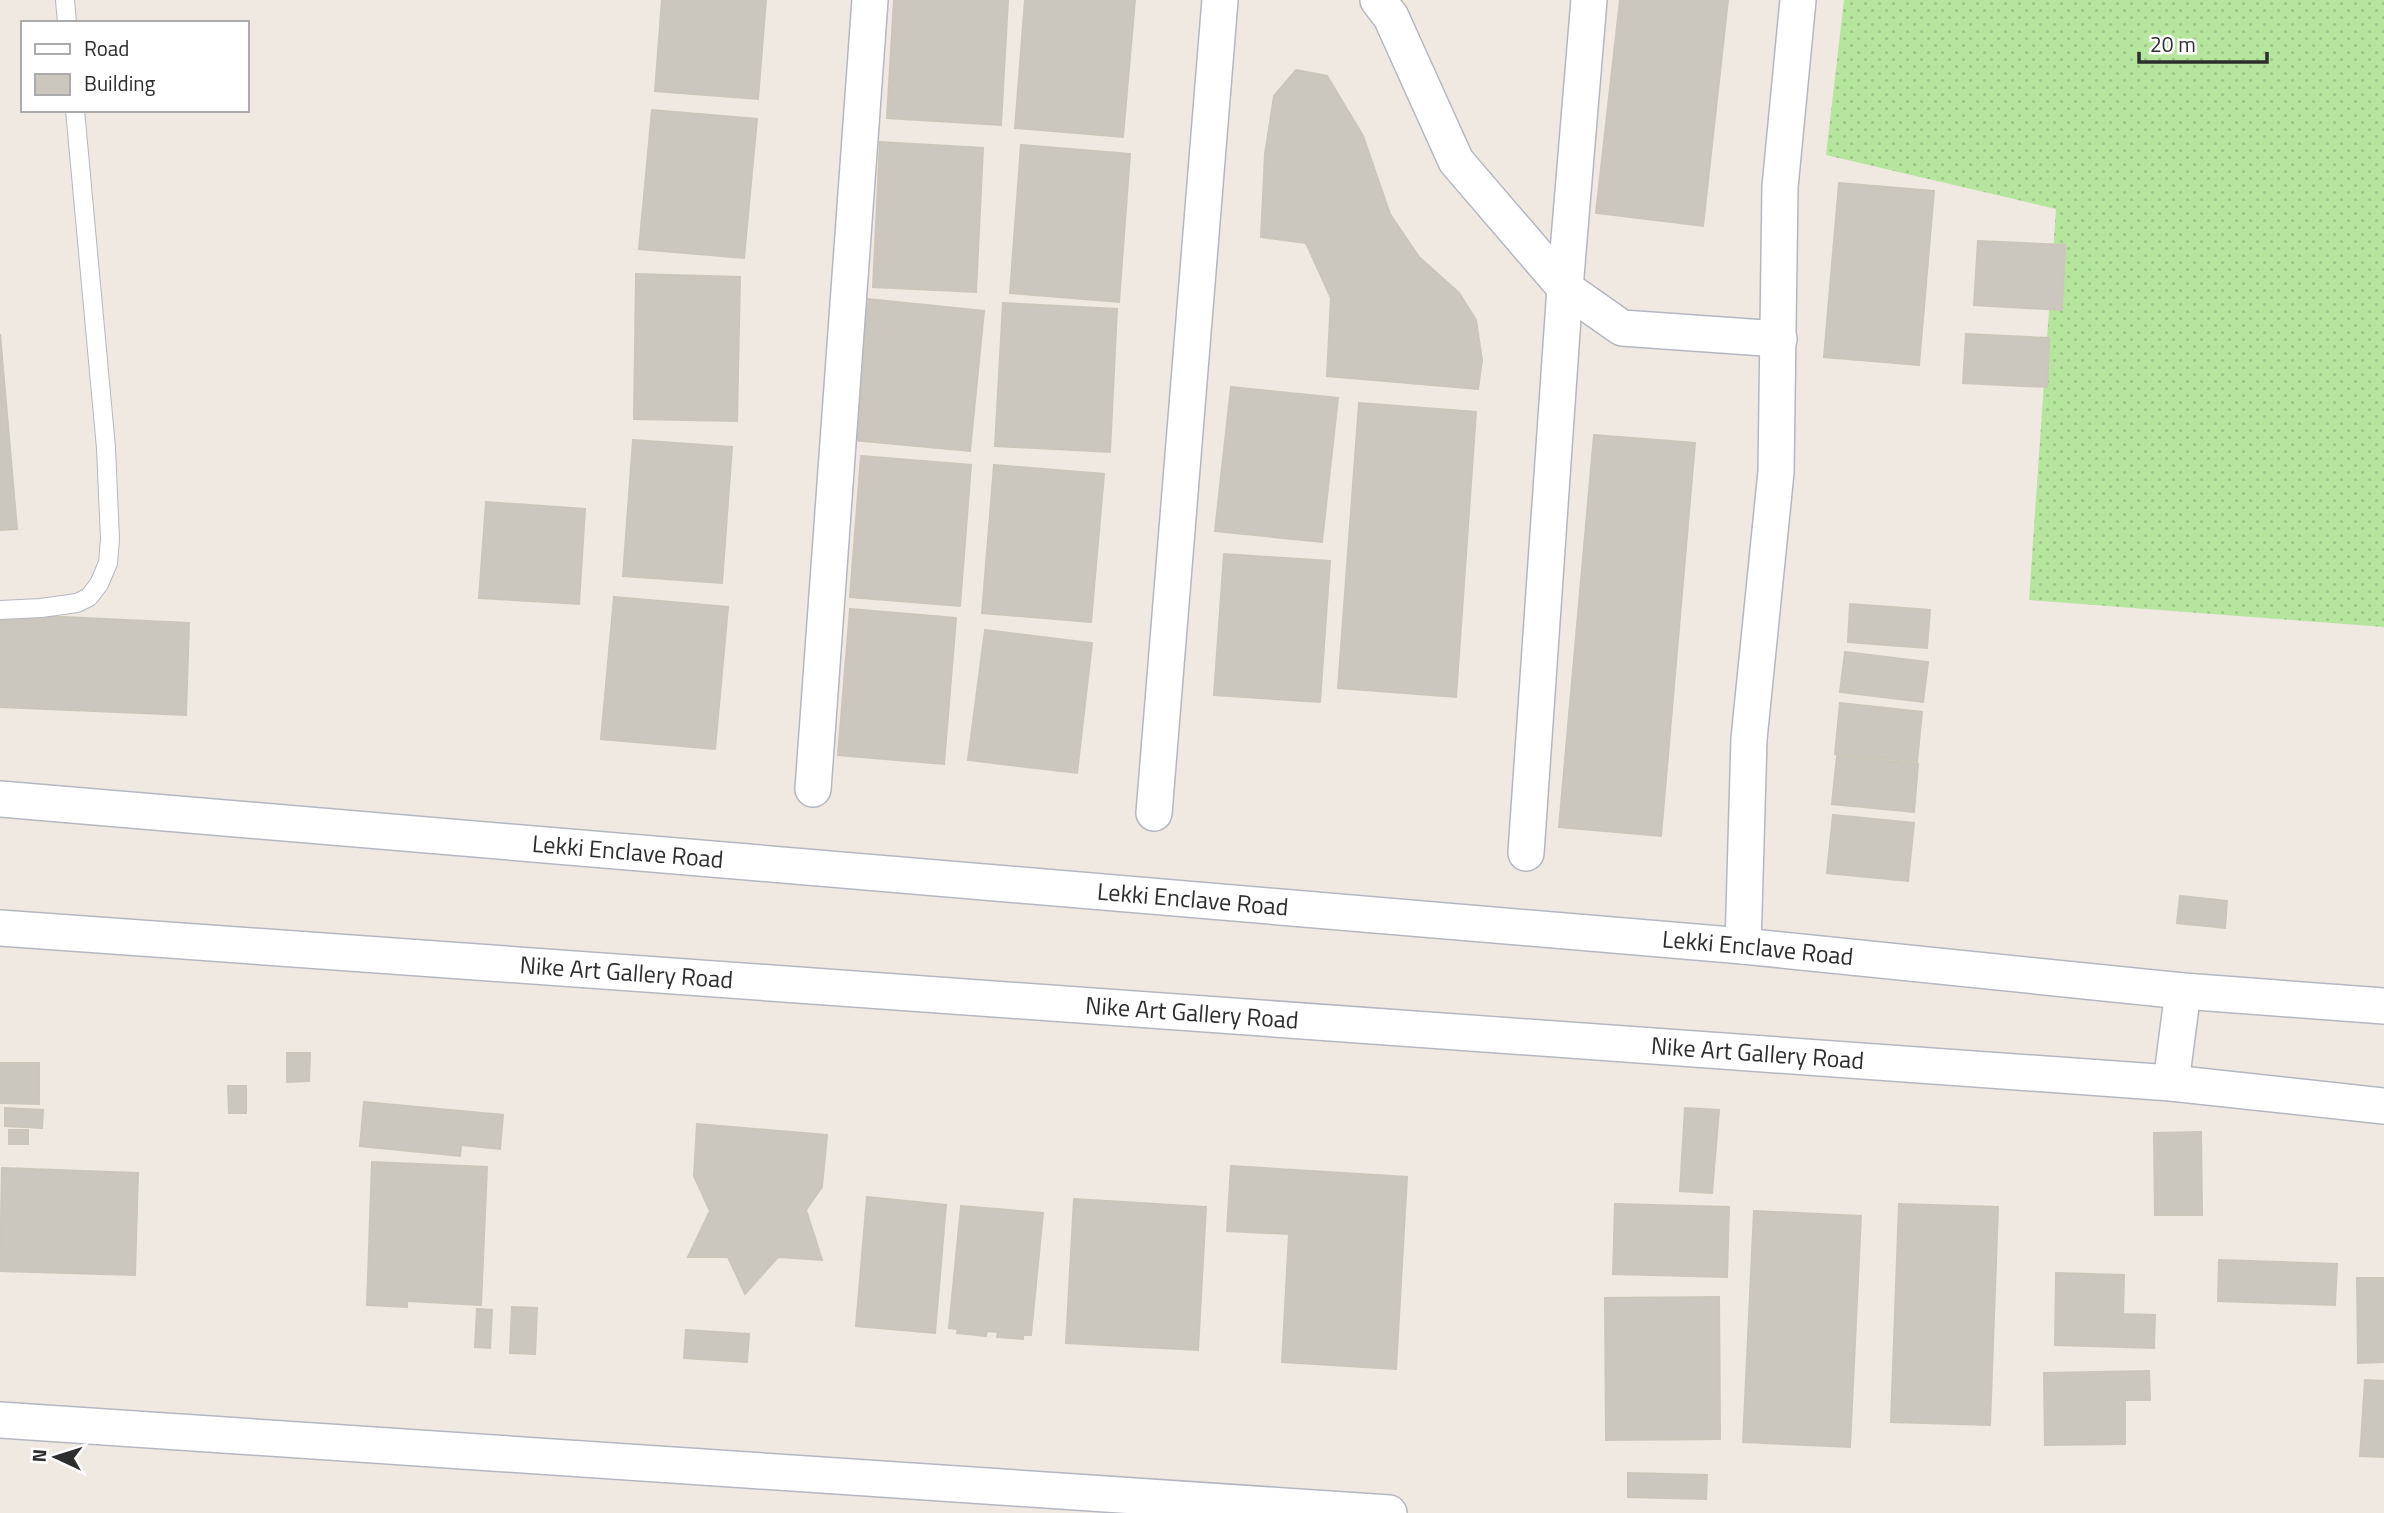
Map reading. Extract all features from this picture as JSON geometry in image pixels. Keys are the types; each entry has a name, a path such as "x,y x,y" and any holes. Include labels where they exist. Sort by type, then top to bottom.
{"street":[{"path":"813,789 870,0"},
{"path":"1154,813 1220,0"},
{"path":"1378,0 1391,18 1456,161 1565,288 1622,328 1779,338"},
{"path":"1526,853 1565,288 1589,0"},
{"path":"1743,946 1749,740 1776,472 1780,187 1798,0"},
{"name":"Lekki Enclave Road","path":"0,799 1743,946 2183,992 2384,1006"},
{"name":"Nike Art Gallery Road","path":"0,929 2171,1083 2384,1106"},
{"path":"2171,1083 2183,992"},
{"path":"0,1420 1371,1512"}],"lane":[{"path":"65,0 67,21"},
{"path":"0,610 77,603 89,597 99,584 108,563 110,539 106,448 75,112"}],"green space":[{"path":"1844,0 2384,0 2384,627 2029,600 2056,209 1826,155"}],"building":[{"path":"662,0 766,0 758,99 655,91"},
{"path":"894,0 1008,0 1001,125 887,118"},
{"path":"1025,0 1135,0 1123,137 1015,128"},
{"path":"1620,0 1728,0 1703,226 1596,213"},
{"path":"1296,70 1327,76 1363,136 1390,214 1419,257 1459,293 1476,320 1482,360 1478,389 1327,376 1331,298 1306,243 1261,237 1265,154 1274,96"},
{"path":"652,110 757,119 744,258 639,249"},
{"path":"880,142 983,148 976,292 873,287"},
{"path":"1021,145 1130,154 1119,302 1010,293"},
{"path":"1839,183 1934,191 1919,365 1824,357"},
{"path":"1978,241 2065,245 2062,310 1974,305"},
{"path":"636,274 740,277 737,421 634,419"},
{"path":"867,299 984,311 970,451 853,440"},
{"path":"1003,303 1117,309 1110,452 995,446"},
{"path":"0,334 17,529 0,530"},
{"path":"1966,334 2049,338 2047,387 1963,383"},
{"path":"1231,387 1338,398 1322,542 1215,531"},
{"path":"1359,403 1476,412 1456,697 1338,688"},
{"path":"1594,435 1695,443 1661,836 1559,827"},
{"path":"633,440 732,447 722,583 623,576"},
{"path":"861,456 971,465 960,606 850,597"},
{"path":"994,465 1104,474 1091,622 982,613"},
{"path":"486,502 585,509 579,604 479,598"},
{"path":"1224,554 1330,561 1320,702 1214,695"},
{"path":"614,597 728,607 715,749 601,739"},
{"path":"1850,604 1930,610 1927,648 1848,642"},
{"path":"850,609 956,618 944,764 838,755"},
{"path":"0,614 189,623 186,715 0,707"},
{"path":"985,630 1092,643 1077,773 968,760"},
{"path":"1845,652 1928,662 1923,702 1840,692"},
{"path":"1840,703 1922,712 1917,762 1835,754"},
{"path":"1837,756 1918,764 1914,812 1832,804"},
{"path":"1833,815 1914,823 1908,881 1827,873"},
{"path":"2180,896 2227,901 2225,928 2177,923"},
{"path":"287,1053 310,1053 309,1081 287,1082"},
{"path":"0,1063 39,1063 39,1104 0,1103"},
{"path":"228,1086 246,1086 246,1113 229,1113"},
{"path":"364,1102 503,1115 500,1149 461,1145 460,1156 360,1146"},
{"path":"5,1108 43,1110 42,1128 5,1126"},
{"path":"1685,1108 1719,1110 1712,1193 1680,1191"},
{"path":"697,1124 827,1135 822,1187 806,1210 822,1260 778,1257 745,1294 728,1257 688,1257 710,1211 694,1176"},
{"path":"9,1130 28,1130 28,1144 9,1144"},
{"path":"2201,1132 2202,1215 2155,1215 2154,1133"},
{"path":"372,1162 487,1167 481,1305 407,1301 407,1307 367,1305"},
{"path":"1231,1166 1407,1177 1396,1369 1282,1362 1289,1234 1227,1231"},
{"path":"2,1168 138,1173 135,1275 0,1271"},
{"path":"867,1197 946,1205 935,1333 856,1326"},
{"path":"1074,1199 1206,1207 1198,1350 1066,1343"},
{"path":"1615,1204 1729,1207 1727,1277 1613,1274"},
{"path":"1899,1204 1998,1207 1990,1425 1891,1422"},
{"path":"961,1206 1043,1213 1031,1335 1023,1335 1023,1339 997,1337 998,1332 987,1331 986,1336 957,1333 958,1329 949,1328"},
{"path":"1754,1211 1861,1216 1850,1447 1743,1442"},
{"path":"2219,1260 2337,1264 2335,1305 2218,1301"},
{"path":"2056,1273 2124,1275 2123,1314 2155,1315 2154,1348 2055,1345"},
{"path":"2357,1278 2384,1278 2384,1362 2358,1363"},
{"path":"1719,1297 1720,1439 1606,1440 1605,1298"},
{"path":"512,1307 537,1308 535,1354 510,1353"},
{"path":"477,1309 492,1310 490,1348 475,1347"},
{"path":"686,1330 749,1334 747,1362 684,1358"},
{"path":"2149,1371 2150,1400 2125,1400 2125,1444 2045,1445 2044,1373"},
{"path":"2365,1380 2384,1381 2384,1457 2360,1456"},
{"path":"1628,1473 1707,1475 1706,1499 1628,1497"}]}
